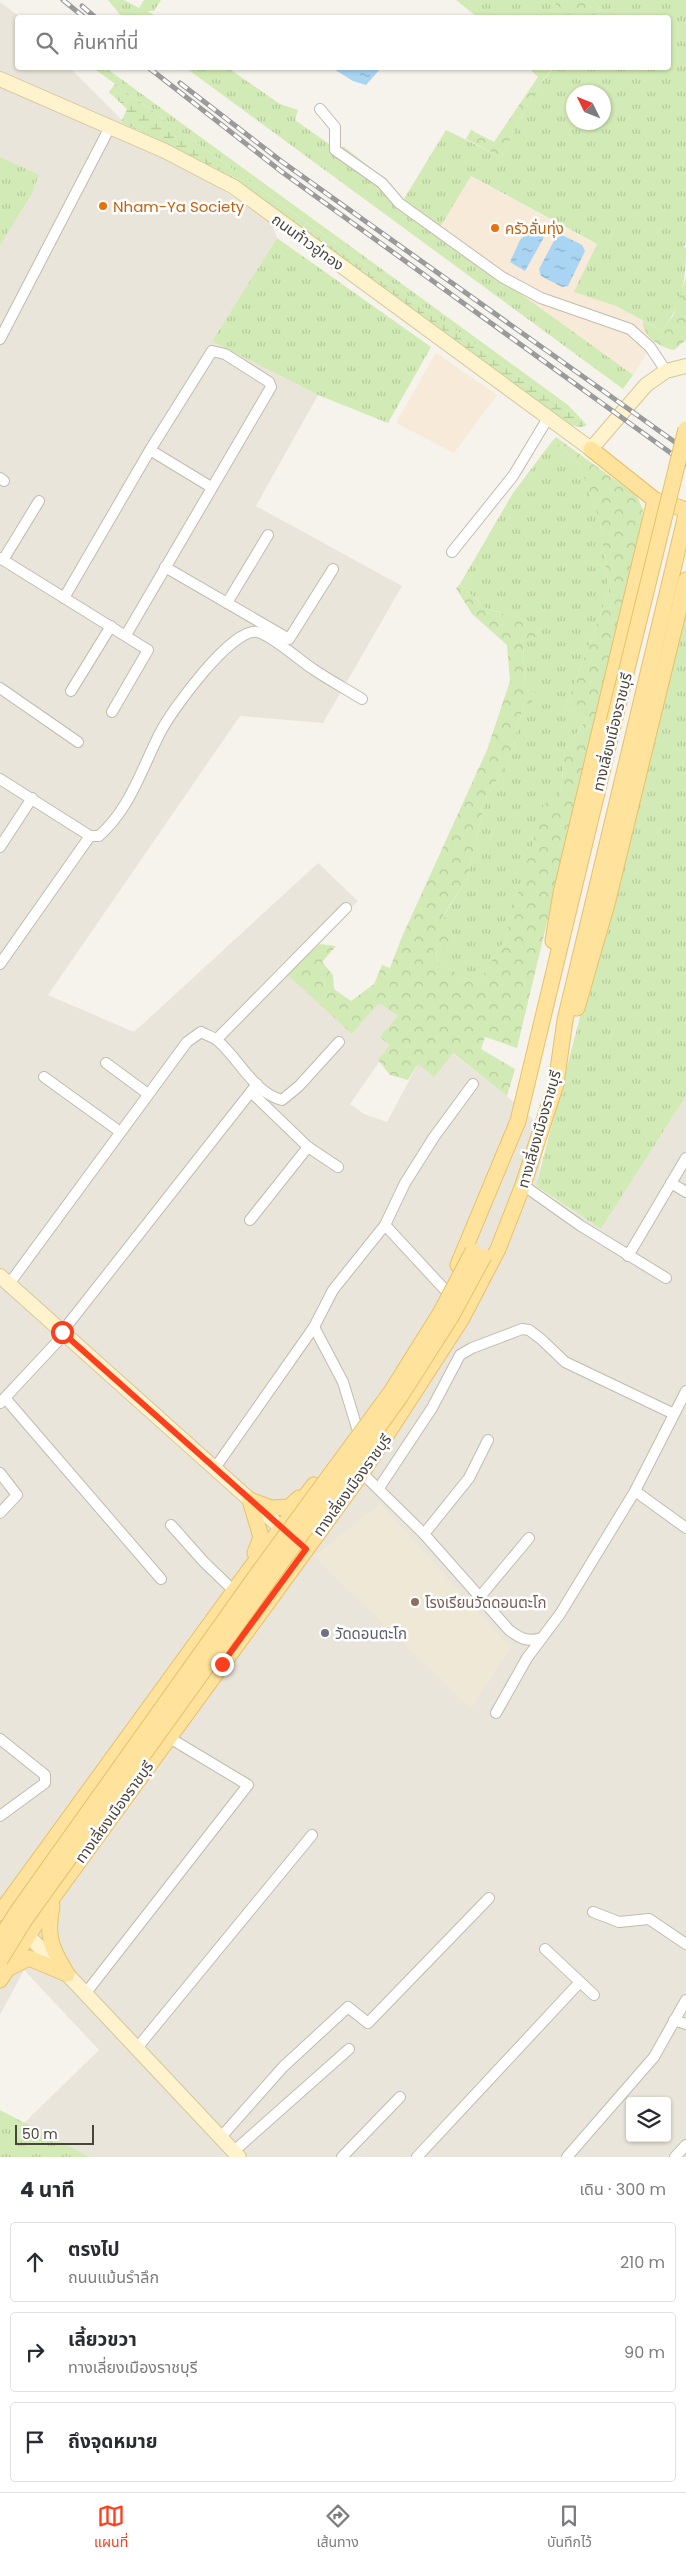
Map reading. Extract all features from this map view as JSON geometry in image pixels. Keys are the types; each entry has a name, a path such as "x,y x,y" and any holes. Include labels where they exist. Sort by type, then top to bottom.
{"main road":[{"name":"ทางเลี่ยงเมืองราชบุรี","path":"0,1939 17,1912 253,1581 391,1392 479,1254 533,1066 614,722 686,430"},
{"path":"591,449 655,500 681,508 686,514"},
{"path":"533,1066 561,893 655,500"},
{"name":"ทางเลี่ยงเมืองราชบุรี","path":"2,1970 24,1921 400,1397 447,1324 521,1163 564,1020 686,514"},
{"path":"556,1084 607,904 686,580"},
{"name":"ทางเลี่ยงเมืองราชบุรี","path":"2,1970 29,1936 53,1897 168,1737 362,1473 461,1320 498,1248 523,1185 556,1084 564,1020"},
{"name":"ทางเลี่ยงเมืองราชบุรี","path":"0,1912 250,1569 398,1371 446,1291 479,1219 518,1121"},
{"path":"250,1500 271,1508 288,1508 318,1480"},
{"path":"250,1500 262,1537 250,1569"},
{"path":"0,1890 7,1890 22,1883"},
{"path":"53,1897 48,1937 54,1953 67,1974"},
{"path":"2,1970 29,1958 67,1974"}],"street":[{"name":"ถนนท้าวอู่ทอง","path":"0,79 166,151 234,187 591,449"},
{"path":"320,110 335,127 336,150 382,183 410,211 502,277 540,298 630,329 650,347 666,371"},
{"path":"0,339 110,127"},
{"path":"64,598 150,450 212,351 225,354 269,382 271,387 126,635"},
{"path":"591,449 646,385 666,371 686,366"},
{"path":"452,552 513,476 548,418"},
{"path":"150,450 211,487"},
{"path":"39,501 2,559 148,650 112,712"},
{"path":"227,603 268,535"},
{"path":"165,567 290,640 333,569"},
{"path":"71,691 111,626"},
{"path":"0,779 90,836 99,836 112,826 140,779 160,732 185,696 211,664 246,633 256,631 262,633 312,669 362,699"},
{"path":"0,688 78,742"},
{"path":"0,847 32,798"},
{"path":"0,964 90,836"},
{"path":"217,1039 346,908"},
{"path":"306,1549 4,1280 187,1042 201,1032 217,1039 254,1088 308,1146 338,1167"},
{"path":"254,1088 282,1100 299,1086 339,1042"},
{"path":"106,1063 148,1094"},
{"path":"44,1078 119,1131"},
{"path":"215,1468 314,1327 333,1290 385,1225 404,1183 472,1084"},
{"path":"161,1579 2,1400 57,1342 62,1332 254,1088"},
{"path":"250,1220 308,1146"},
{"path":"628,1256 686,1158"},
{"path":"671,1183 686,1192"},
{"path":"523,1185 628,1256 666,1278"},
{"path":"385,1225 446,1291"},
{"path":"314,1327 343,1382 357,1428"},
{"path":"378,1488 432,1408 460,1355 472,1348 522,1329 529,1330 541,1339 565,1362 674,1414"},
{"path":"496,1713 542,1638 560,1614 635,1491 686,1391"},
{"path":"424,1534 469,1478 488,1440"},
{"path":"362,1473 424,1534 479,1598 520,1638 530,1641 542,1638"},
{"path":"0,1474 18,1494 0,1513"},
{"path":"635,1491 686,1528"},
{"path":"171,1525 204,1562 234,1591"},
{"path":"479,1598 529,1538"},
{"path":"86,1994 248,1785 168,1737"},
{"path":"0,1739 45,1775 44,1783 40,1788 1,1813"},
{"path":"137,2048 246,1919 312,1835"},
{"path":"221,2137 283,2067 348,2007 368,2023 489,1898"},
{"path":"0,1912 29,1936 67,1974 236,2154 349,2049"},
{"path":"593,1912 619,1922 649,1919 686,1944"},
{"path":"545,1949 594,1995"},
{"path":"417,2157 580,1982"},
{"path":"567,2157 654,2057 686,2000"},
{"path":"674,2020 686,2024"},
{"path":"342,2157 400,2097"},
{"path":"675,2157 686,2146"}],"shaded area":[{"path":"0,2 17,15 15,15 15,70 72,70 122,120 272,224 277,238 212,341 318,395 256,506 402,586 323,723 240,716 48,995 134,1032 318,863 358,901 287,973 352,1034 379,1003 398,1016 391,1045 350,1104 364,1114 387,1122 418,1064 452,1053 507,1096 547,1132 536,1187 601,1229 686,1096 686,2157 90,2157 24,2123 99,2050 24,1970 0,2015"},
{"path":"470,176 597,245 575,292 616,306 643,321 648,335 655,341 633,375 435,233"},
{"path":"436,353 497,395 454,453 396,423"},
{"name":"โรงเรียนวัดดอนตะโก","path":"380,1504 511,1648 471,1709 314,1556"}],"green space":[{"path":"108,0 124,0 139,8 144,0 161,0 154,11 148,11 154,15 120,15"},
{"path":"456,0 559,0 547,15 475,15"},
{"path":"559,0 591,0 602,9 597,15 547,15"},
{"path":"591,0 686,0 685,271 682,292 674,312 662,331 616,306 574,292 597,244 471,176 440,227 402,202 446,130 501,157 538,86 552,70 671,70 671,15 597,15 602,9"},
{"path":"96,70 109,70 568,405 587,425"},
{"path":"189,70 231,70 280,104 298,110 295,120 339,151 343,146 392,185 384,194 392,201 633,375 623,389"},
{"path":"532,70 551,70 538,86 501,157 466,139 471,130 494,142 538,77"},
{"path":"115,84 587,425 581,427 570,425 252,192 217,169 121,122 127,109 109,92"},
{"path":"0,157 39,175 31,195 0,245"},
{"path":"277,238 431,347 388,423 318,395 212,341"},
{"path":"686,278 686,340 674,350 664,347 653,340 646,332 643,321 662,331 673,316"},
{"path":"556,437 637,496 643,510 641,529 517,1048 485,1037 481,1049 515,1069 507,1096 453,1053 434,1077 418,1064 408,1080 390,1075 378,1060 390,1045 380,1037 398,1016 379,1003 352,1034 287,974 320,944 336,946 322,962 333,975 334,989 351,1001 374,984 382,965 390,968 401,939 487,750 510,681 507,645 472,614 456,588 460,584 485,608 529,621 541,634 523,643 525,689 536,694 531,704 524,703 508,764 486,796 468,877 443,916 457,943 434,949 438,962 477,985 504,941 544,804 560,798 565,751 587,718 565,708 609,592 600,522 579,464 553,440"},
{"path":"553,440 579,464 600,522 609,592 565,708 587,718 565,751 560,798 522,882 504,941 477,985 438,962 434,948 457,943 443,917 468,877 486,796 508,764 524,703 536,694 525,689 523,642 529,621 485,608 460,584 513,493"},
{"path":"686,610 686,1096 601,1229 536,1186"},
{"path":"0,2110 90,2157 0,2157"}],"water":[{"path":"335,70 379,70 366,85 353,81"},
{"path":"536,225 545,231 543,239 525,271 510,262 520,240"},
{"path":"562,235 582,245 585,251 568,286 562,287 541,276 539,269 555,239"}],"railway":[{"path":"63,0 81,15"},
{"path":"82,6 92,15"},
{"path":"152,70 282,172 686,464"},
{"path":"180,83 281,161 686,450"}],"place":[{"name":"Nham-Ya Society","path":"103,206"},
{"name":"ครัวลั่นทุ่ง","path":"495,228"},
{"name":"โรงเรียนวัดดอนตะโก","path":"415,1602"},
{"name":"วัดดอนตะโก","path":"325,1633"}],"route":[{"path":"62,1332 306,1549 222,1664"}]}
